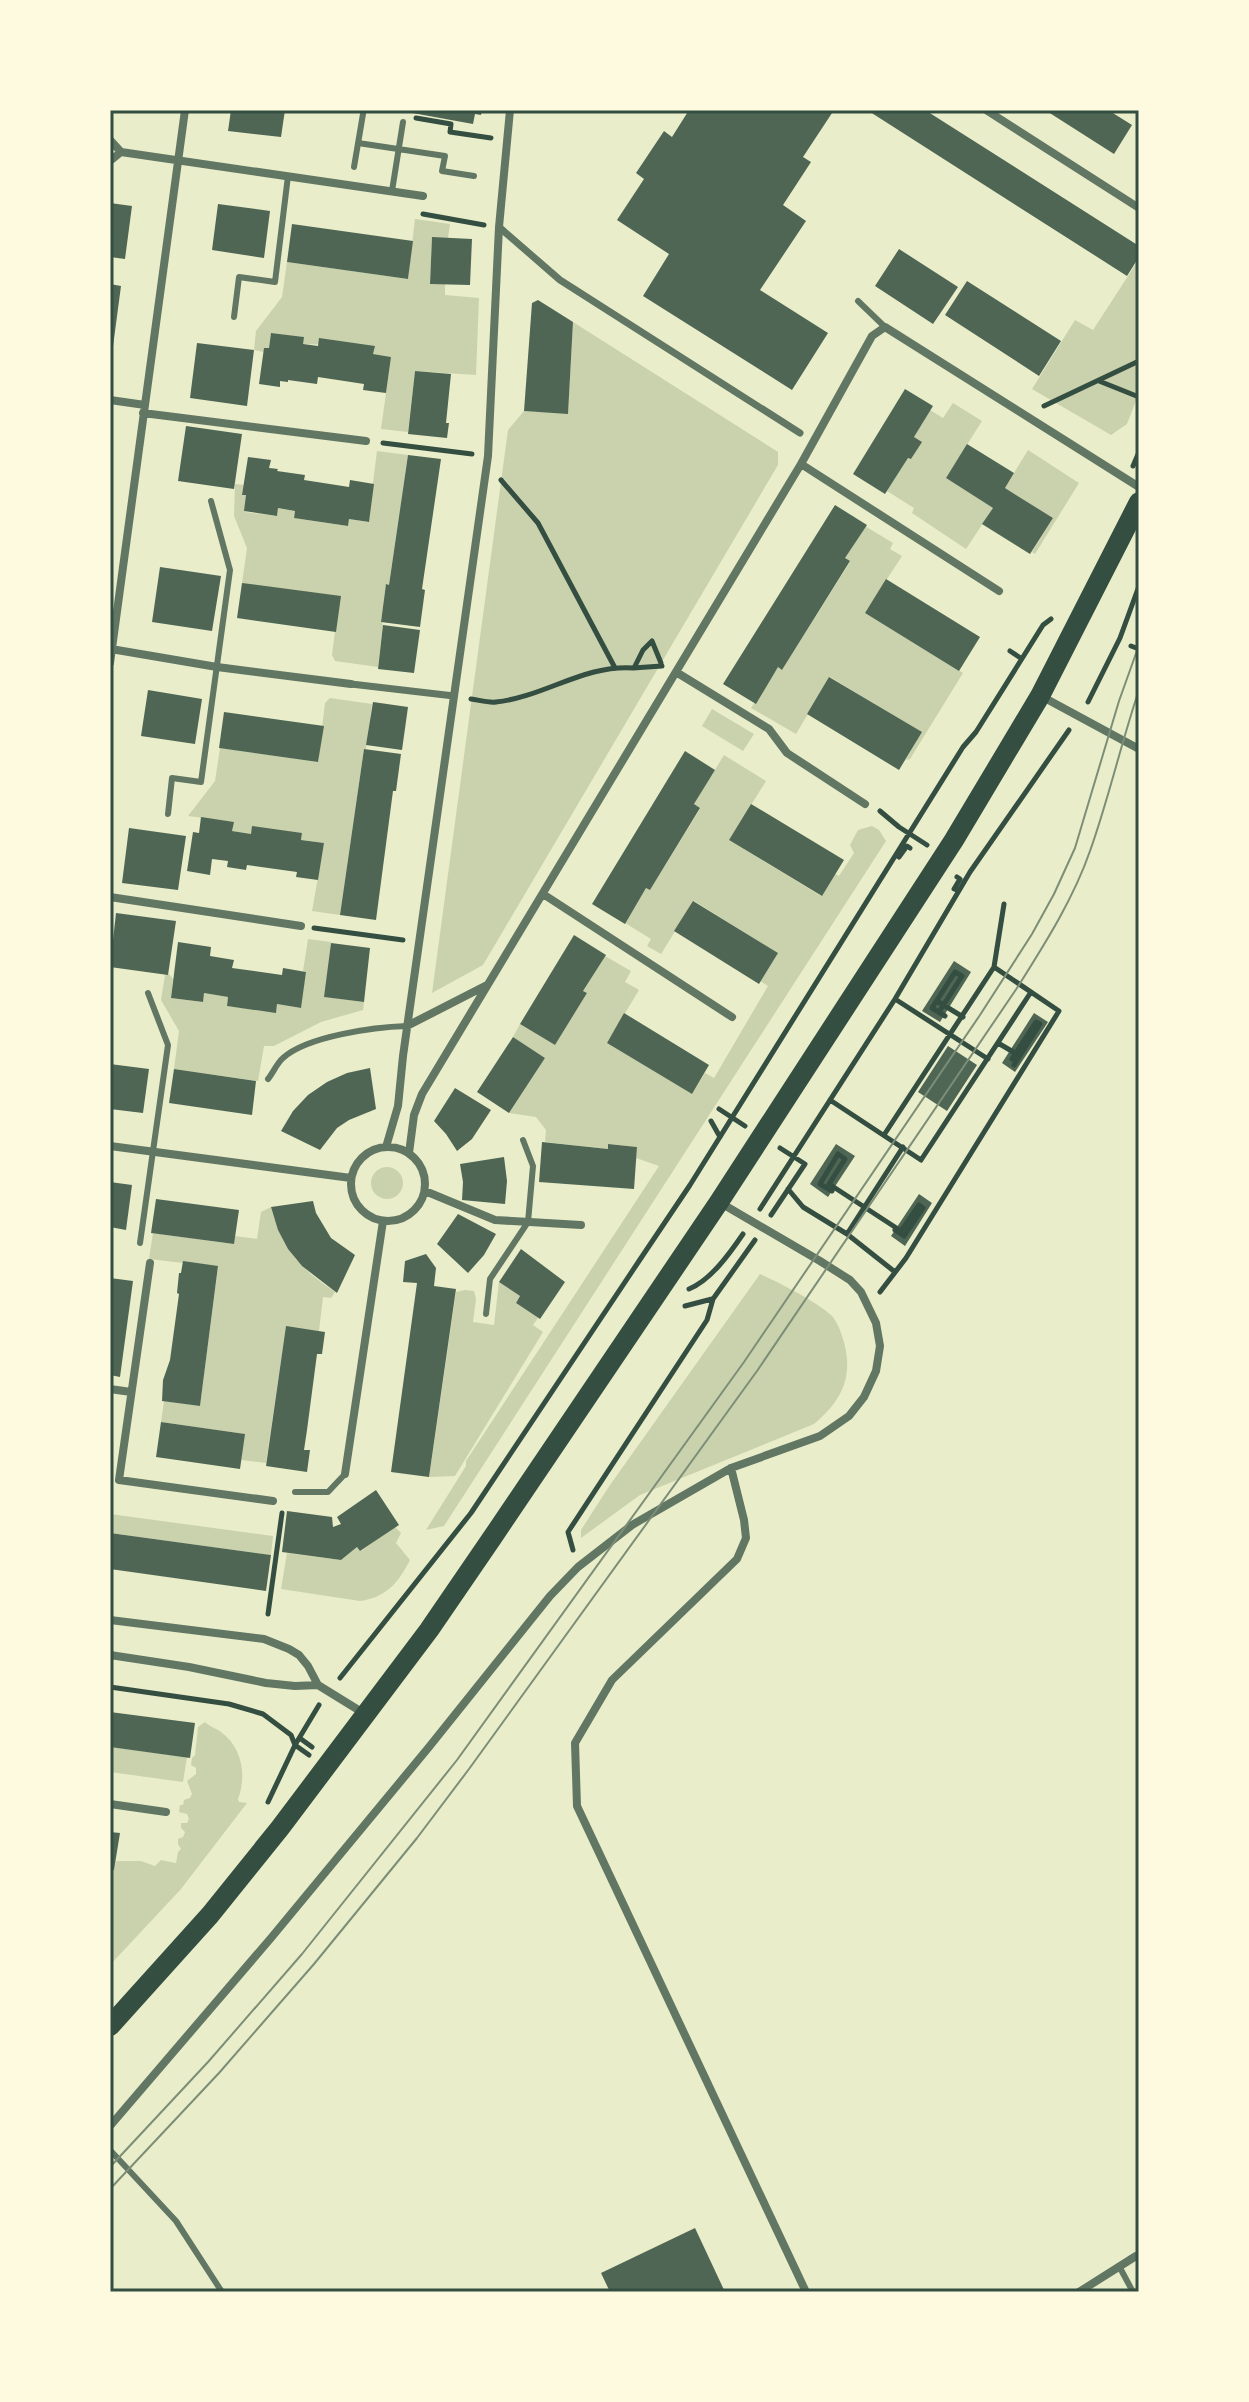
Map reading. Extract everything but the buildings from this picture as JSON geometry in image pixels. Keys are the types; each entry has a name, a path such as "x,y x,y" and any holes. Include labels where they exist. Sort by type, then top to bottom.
{"main road":[{"path":"110,2026 210,1915 265,1847 429,1630 719,1202 932,874 1040,696 1139,502"}],"street":[{"path":"110,663 185,110"},
{"path":"386,1147 398,1106 488,456 499,227 510,110"},
{"path":"986,110 1139,208"},
{"path":"110,140 121,152 423,196"},
{"path":"110,161 121,152"},
{"path":"499,227 560,280 800,433"},
{"path":"409,1153 414,1115 422,1094 801,464 872,336 885,327 1139,487"},
{"path":"110,400 144,409 366,441"},
{"path":"801,464 999,591"},
{"path":"111,649 217,667 454,696"},
{"path":"676,672 769,729 787,753 865,804"},
{"path":"1040,696 1139,749"},
{"path":"543,894 732,1017"},
{"path":"110,897 301,926"},
{"path":"407,1026 488,984"},
{"path":"110,1146 351,1178"},
{"path":"386,1147 409,1153 423,1170 425,1191 421,1202 405,1217 394,1221 372,1218 362,1211 351,1190 355,1166 363,1156 374,1149 386,1147"},
{"path":"425,1191 495,1220 581,1225"},
{"path":"110,2126 288,1917 550,1596 578,1567 632,1525 731,1468 820,1436 849,1416 864,1397 876,1371 880,1346 869,1305 850,1280 719,1202"},
{"path":"345,1474 383,1221"},
{"path":"150,1263 115,1481 273,1501"},
{"path":"110,1389 131,1392"},
{"path":"731,1468 746,1538 737,1559 612,1680 575,1743 577,1806 806,2292"},
{"path":"110,1620 264,1639 299,1655 318,1685"},
{"path":"110,1655 266,1683 318,1685 365,1714"},
{"path":"110,1804 166,1812"},
{"path":"1079,2292 1136,2256"}],"lane":[{"path":"354,167 363,114"},
{"path":"392,191 403,122"},
{"path":"358,143 445,156 442,171 474,176"},
{"path":"234,317 239,277 275,282 288,176"},
{"path":"858,301 885,327"},
{"path":"168,814 172,778 201,782 217,667 230,570 211,501"},
{"path":"140,1243 168,1045 148,993"},
{"path":"268,1079 283,1058 301,1048 336,1035 407,1026"},
{"path":"486,1314 490,1279 528,1222 533,1166 523,1140"},
{"path":"295,1492 328,1492 345,1474"},
{"path":"110,2150 176,2221 222,2292"},
{"path":"1119,2266 1133,2292"}],"path":[{"path":"403,122 414,118 451,124 450,132 507,139"},
{"path":"423,196 420,214 499,227"},
{"path":"1044,406 1139,361"},
{"path":"1098,380 1139,397"},
{"path":"366,441 488,456"},
{"path":"496,475 538,523 614,666"},
{"path":"1086,705 1120,638 1139,586"},
{"path":"342,1675 471,1513 690,1185 908,833 1043,625 1058,607"},
{"path":"454,696 494,703 614,666 633,668 663,666 652,641 633,668"},
{"path":"1131,646 1139,649"},
{"path":"1010,651 1023,660"},
{"path":"775,1186 895,999 970,872 1071,727"},
{"path":"865,804 873,806 914,837"},
{"path":"897,855 899,857 907,846 910,848"},
{"path":"963,867 970,872"},
{"path":"884,1135 994,967 1004,904"},
{"path":"301,926 408,940"},
{"path":"869,1305 895,1272 1059,1011 994,967"},
{"path":"955,972 962,976 942,1014 932,1008 938,998 955,972"},
{"path":"830,1100 921,1160 1031,992"},
{"path":"938,998 963,1017"},
{"path":"895,999 989,1059"},
{"path":"1036,1022 1040,1024 1013,1058 1036,1022"},
{"path":"998,1043 1013,1058"},
{"path":"719,1109 732,1118"},
{"path":"711,1121 720,1137"},
{"path":"847,1234 903,1147"},
{"path":"782,1149 805,1164 786,1191 803,1207 847,1234 895,1272"},
{"path":"832,1191 820,1184 838,1154 845,1159 829,1184 904,1236 923,1208 919,1205 898,1231"},
{"path":"660,1289 690,1289 698,1285 738,1241"},
{"path":"572,1547 568,1532 707,1320 713,1299 750,1247"},
{"path":"685,1306 713,1299"},
{"path":"268,1614 282,1512"},
{"path":"110,1687 229,1704 263,1714 291,1735 295,1745 307,1754"},
{"path":"252,1711 255,1697"},
{"path":"265,1847 265,1808 295,1745 319,1705"},
{"path":"297,1736 312,1747"}],"green space":[{"path":"415,219 450,224 448,238 432,238 430,283 445,284 445,295 479,298 476,375 415,371 408,432 381,429 391,357 373,354 374,346 303,344 303,337 271,333 269,348 264,352 254,350 256,331 282,297 287,262 408,279"},
{"path":"1139,259 1139,393 1127,424 1111,435 1032,389 1075,320 1093,330"},
{"path":"573,322 778,452 778,465 483,965 432,993 508,430 524,411 568,413"},
{"path":"953,403 982,421 946,478 993,508 966,549 912,513 914,508 887,491 921,442 914,437 930,410 943,418"},
{"path":"1028,450 1079,483 1035,554 1032,552 1053,518 1005,488"},
{"path":"377,451 408,455 389,585 386,585 378,667 335,661 332,655 335,631 242,583 247,548 234,516 235,484 244,485 245,512 277,516 278,508 295,511 294,518 348,526 349,519 368,522"},
{"path":"865,526 893,543 890,549 902,556 865,613 963,673 910,759 906,760 921,732 830,677 796,734 751,708 778,667 782,670 850,562 845,558"},
{"path":"330,698 372,704 340,915 312,911 324,843 301,840 302,833 251,834 232,831 233,822 188,816 215,781 220,748 318,762 325,703"},
{"path":"712,709 754,734 743,751 702,726"},
{"path":"724,755 766,781 729,840 821,896 854,853 850,845 858,830 872,826 886,841 444,1526 426,1530 466,1466 466,1461 659,1166 636,1158 637,1147 608,1144 608,1149 545,1142 546,1130 536,1117 509,1113 545,1058 513,1037 520,1024 555,1045 587,993 583,991 605,956 631,971 625,982 639,990 607,1043 692,1094 705,1073 714,1078 768,986 760,981 777,953 694,901 661,954 647,946 651,939 625,923 646,888 650,890 700,809 694,804"},
{"path":"308,939 331,942 325,997 364,1002 363,1010 321,1022 274,1046 264,1046 258,1081 174,1069 179,1031 161,1000 165,975 169,974 173,979 171,998 202,1002 204,993 228,997 227,1006 276,1012 277,1004 300,1008"},
{"path":"387,1167 398,1172 403,1183 398,1194 387,1199 376,1194 371,1183 376,1172"},
{"path":"271,1207 281,1235 294,1256 335,1292 331,1298 323,1297 319,1331 286,1327 266,1463 241,1460 244,1434 161,1422 164,1401 200,1406 218,1267 149,1259 153,1233 233,1244 235,1236 257,1239 261,1212"},
{"path":"760,1274 816,1304 836,1322 847,1362 839,1396 814,1424 640,1495 581,1538 581,1530 610,1485"},
{"path":"499,1282 520,1296 516,1303 538,1318 533,1325 543,1332 455,1476 429,1477 456,1292 474,1291 473,1322 494,1325"},
{"path":"110,1514 273,1536 271,1555 110,1533"},
{"path":"395,1527 401,1533 396,1543 410,1560 396,1582 378,1596 360,1601 281,1589 287,1553 341,1560 357,1547 361,1551"},
{"path":"205,1722 221,1732 234,1746 242,1772 238,1799 247,1803 181,1889 110,1965 110,1870 114,1870 116,1861 141,1861 155,1866 161,1860 176,1863 181,1849 178,1839 185,1832 181,1823 187,1823 189,1819 187,1814 179,1812 180,1805 192,1794 187,1781 196,1774 196,1768 191,1765 192,1758 198,1727"},
{"path":"110,1747 187,1757 183,1782 110,1772"}],"tram line":[{"path":"110,2167 208,2062 302,1954 457,1760 744,1362 980,1015 1032,934 1075,848 1139,645"},
{"path":"110,2189 219,2073 314,1964 417,1838 757,1371 1017,988 1057,922 1090,851 1139,690"}]}
